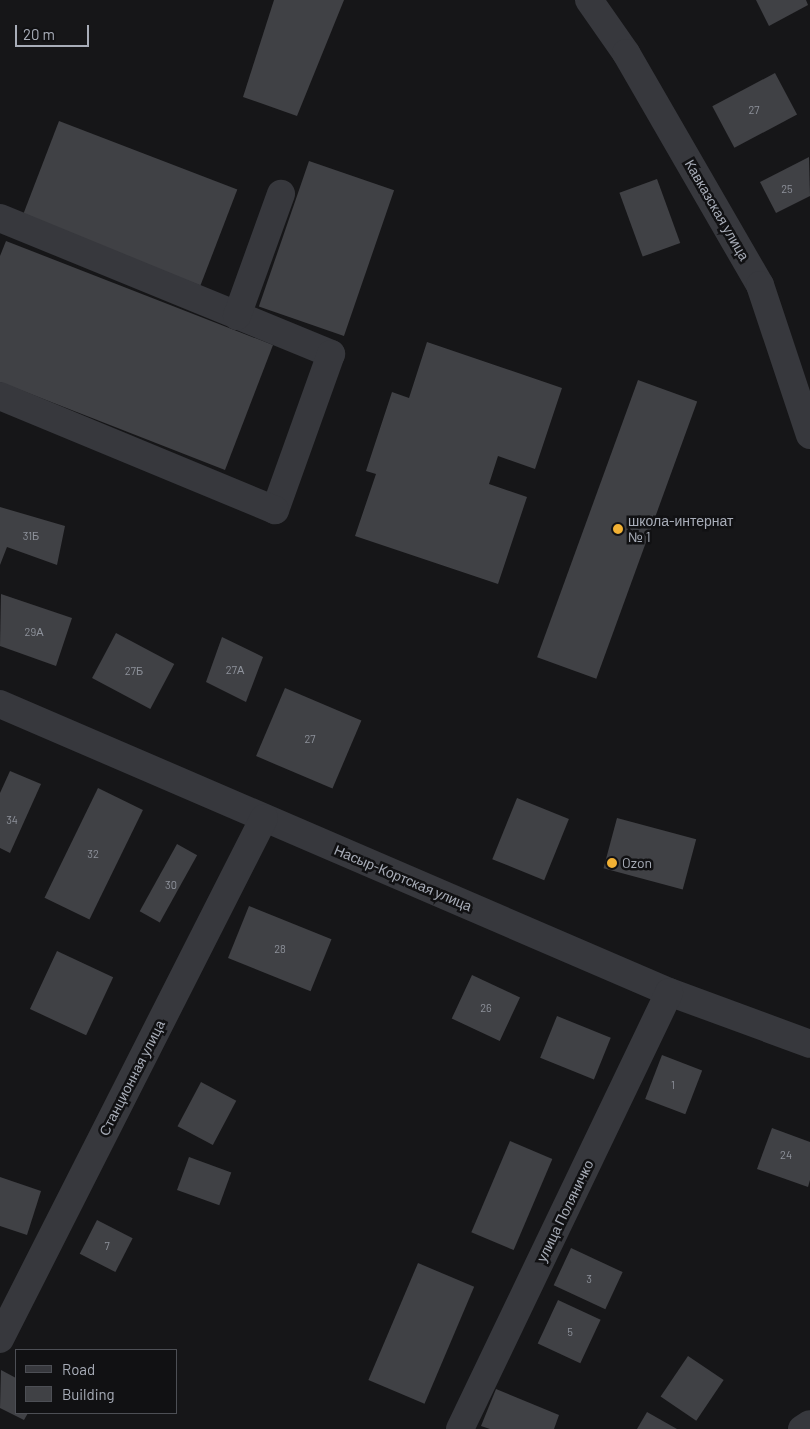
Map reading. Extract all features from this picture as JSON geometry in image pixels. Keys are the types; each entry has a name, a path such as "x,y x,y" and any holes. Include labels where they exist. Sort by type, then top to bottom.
{"street":[{"name":"Кавказская улица","path":"589,0 626,52 760,284 810,435"},
{"path":"237,316 280,194"},
{"path":"0,218 331,354 275,510 0,396"},
{"name":"Насыр-Кортская улица","path":"0,704 669,992 810,1044"},
{"name":"Станционная улица","path":"0,1339 264,818"},
{"name":"улица Поляничко","path":"460,1429 669,992"},
{"path":"802,1429 810,1424"}],"building":[{"path":"274,0 344,0 297,116 243,97"},
{"path":"756,0 806,0 808,5 769,26"},
{"path":"775,73 797,114 734,148 712,106"},
{"path":"59,121 237,189 200,286 22,217"},
{"path":"809,157 810,196 776,213 760,182"},
{"path":"309,161 394,190 344,336 259,307"},
{"path":"657,179 680,243 643,257 619,193"},
{"path":"6,241 273,345 225,470 0,382 0,256"},
{"path":"427,342 562,388 535,469 498,456 489,484 527,497 498,584 355,536 376,474 366,471 392,392 409,398"},
{"name":"школа-интернат № 1","path":"638,380 697,402 596,679 537,657"},
{"path":"0,507 65,526 57,565 7,547 0,565"},
{"path":"1,594 72,618 56,666 0,646"},
{"path":"116,633 174,664 150,709 92,678"},
{"path":"222,637 263,657 246,702 206,682"},
{"path":"285,688 361,720 332,789 256,756"},
{"path":"10,771 41,784 10,853 0,848 0,793"},
{"path":"98,788 143,810 89,920 45,898"},
{"path":"517,798 569,819 544,880 492,859"},
{"path":"617,818 696,839 683,889 604,868"},
{"path":"177,844 197,855 160,922 140,911"},
{"path":"249,906 332,939 311,991 228,958"},
{"path":"57,951 113,977 86,1035 30,1009"},
{"path":"472,975 520,997 500,1041 452,1019"},
{"path":"557,1016 611,1038 594,1079 540,1058"},
{"path":"662,1055 702,1070 685,1114 645,1099"},
{"path":"201,1082 236,1101 213,1145 178,1126"},
{"path":"772,1128 810,1142 810,1180 808,1187 757,1169"},
{"path":"510,1141 552,1159 514,1250 471,1232"},
{"path":"189,1157 231,1172 219,1205 177,1190"},
{"path":"0,1177 41,1191 27,1235 0,1226"},
{"path":"97,1220 133,1238 115,1272 80,1254"},
{"path":"571,1248 623,1272 605,1309 554,1285"},
{"path":"418,1263 474,1287 425,1404 368,1380"},
{"path":"558,1300 601,1320 580,1363 538,1344"},
{"path":"688,1356 724,1380 696,1421 661,1397"},
{"path":"1,1370 15,1377 15,1414 27,1414 24,1420 0,1408"},
{"path":"496,1389 559,1415 554,1429 490,1429 481,1426"},
{"path":"647,1412 677,1429 637,1429"}],"place":[{"name":"школа-интернат № 1","path":"618,529"},
{"name":"Ozon","path":"612,863"}]}
